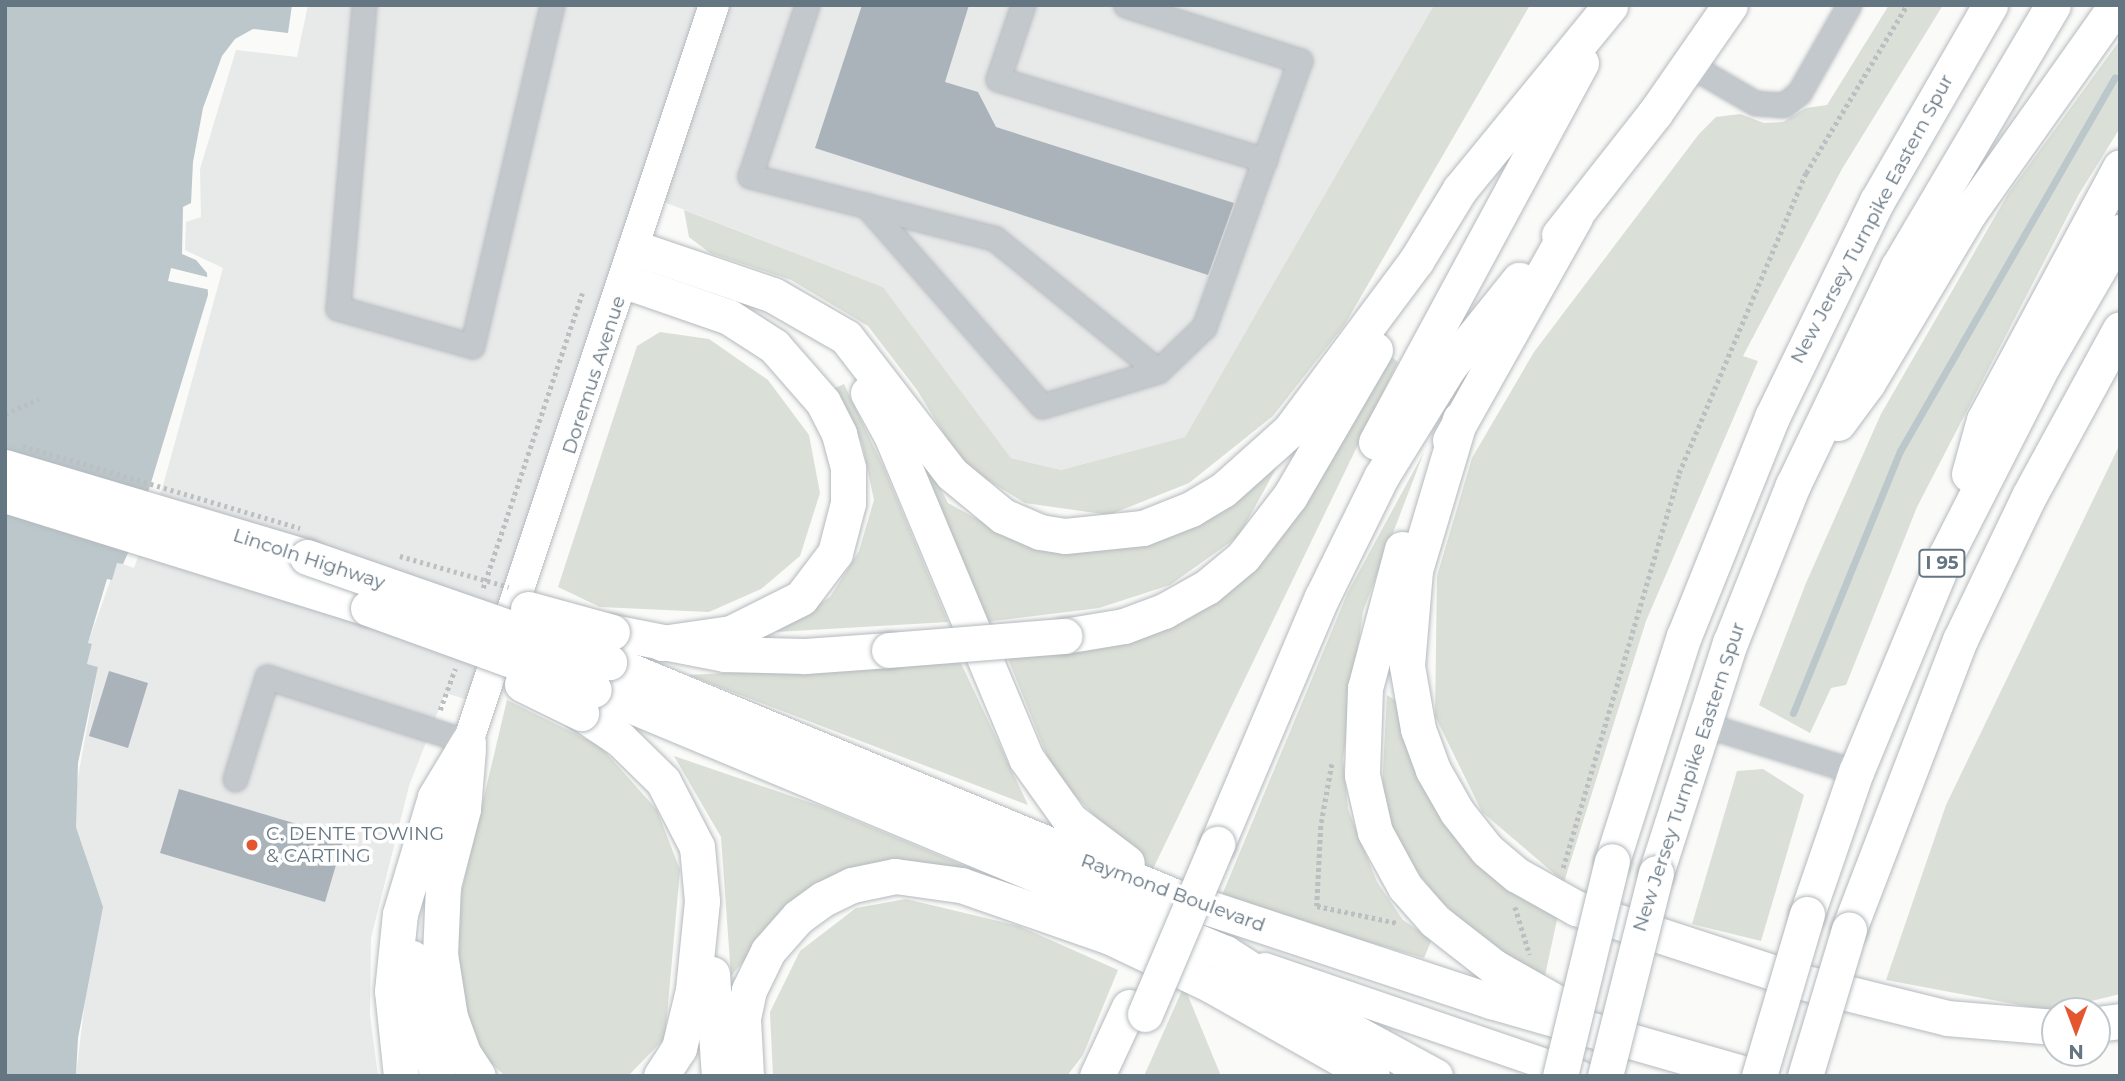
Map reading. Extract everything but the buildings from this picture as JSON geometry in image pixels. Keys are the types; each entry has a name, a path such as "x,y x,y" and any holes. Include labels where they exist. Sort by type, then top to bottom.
{"highway":[{"path":"1208,841 1322,597 1396,451 1475,330 1575,217 1690,65 1730,5"},
{"name":"New Jersey Turnpike Eastern Spur","path":"1560,1076 1612,861 1685,636 1772,417 1877,201 1990,5"},
{"name":"New Jersey Turnpike Eastern Spur","path":"1605,1076 1656,873 1702,724 1793,485 1898,267 2053,5"},
{"path":"1793,485 1867,384 1969,214 2116,5"},
{"path":"635,248 759,290 846,337 952,474 981,502 1040,532 1110,534 1151,526 1191,509 1258,463 1304,414 1416,261 1468,179 1611,6"},
{"path":"1120,1076 1137,1011 1335,523 1611,6"},
{"path":"1946,555 1984,420 2120,167"},
{"path":"1575,217 1460,419 1420,500 1375,637 1361,733 1364,795 1382,851 1420,906 1471,950 1543,996 1646,1045"},
{"name":"I 95","path":"1759,1076 1807,914 1856,772 1946,555 2043,365 2120,232"},
{"path":"662,643 724,654 779,656 889,650 1064,636 1124,626 1164,611 1207,587 1243,557 1275,519 1307,470 1387,329 1416,261"},
{"path":"625,281 729,317 774,346 823,402 839,434 848,468 848,503 835,553 801,598 732,633 662,643 599,674 637,754 674,797 696,847 719,1076"},
{"path":"801,311 847,363 881,414 1017,740 1048,793 1084,832 1176,897"},
{"name":"I 95","path":"1805,1076 1849,929 1960,640 2029,496 2120,329"},
{"path":"1460,419 1415,570 1407,666 1418,729 1433,770 1471,831 1502,863 1555,897 1623,926 1860,999 1969,1022 2041,1026"},
{"name":"Lincoln Highway","path":"5,467 307,557 599,674"},
{"name":"Lincoln Highway","path":"5,495 368,608 599,674"},
{"name":"Raymond Boulevard","path":"599,674 1176,897 1376,965 1754,1076"},
{"name":"Raymond Boulevard","path":"599,674 1225,953"},
{"path":"401,1076 393,970 408,885 435,797 468,742"},
{"path":"468,742 463,808 443,886 440,954 450,1017 463,1054 478,1076"},
{"path":"746,1076 742,1046 746,1005 768,951 797,917 823,899 852,885 895,876 961,885 1110,937 1222,990 1372,1076"},
{"path":"408,885 415,990 438,1076"},
{"path":"662,1076 679,1048 690,1013 702,901"},
{"path":"1225,953 1319,1013 1435,1076"},
{"path":"1097,1076 1137,1011"}],"main road":[{"name":"Doremus Avenue","path":"468,742 625,281 714,5"},
{"name":"Raymond Boulevard","path":"1225,953 1580,1076"}],"lane":[{"path":"364,5 338,308 472,346 552,5"},
{"path":"807,5 750,176 994,238 1158,371"},
{"path":"1023,5 998,79 1265,160"},
{"path":"866,205 1042,406 1158,371 1204,327 1300,61 1126,5"},
{"path":"1690,65 1755,103 1784,104 1799,93 1849,5"},
{"path":"235,779 267,677 468,742"},
{"path":"1702,724 1856,772"}],"path":[{"path":"1555,897 1679,473 1806,173 1907,5"},
{"path":"5,414 39,399"},
{"path":"1502,863 1543,996"}],"shaded area":[{"path":"5,5 292,5 288,33 253,29 235,39 222,56 203,108 193,162 191,203 183,207 182,254 196,260 207,273 208,295 133,542 123,564 117,563 112,580 107,579 88,643 92,644 87,664 98,667 78,763 76,827 103,907 78,1038 76,1076 5,1076"},
{"path":"308,5 1434,5 1185,437 1061,470 1011,458 883,287 646,195 485,705 445,693 409,786 371,938 370,1015 378,1076 76,1076 85,1000 86,856 76,827 74,799 98,667 87,664 92,645 88,643 117,562 134,568 164,482 223,268 185,250 186,222 201,217 200,169 236,50 297,57"},
{"path":"1434,5 1530,5 1345,324 1273,416 1189,483 1109,515 1025,503 963,465 917,390 868,326 791,280 710,253 689,237 684,210 883,287 1011,458 1061,470 1185,437"},
{"path":"1889,5 1943,5 1842,169 1743,356 1758,361 1646,621 1564,882 1482,812 1435,716 1437,576 1472,458 1534,352 1699,134 1716,117 1740,114 1764,123 1783,122 1806,108 1827,105"},
{"path":"2120,40 2120,128 2079,194 1917,507 1846,685 1831,688 1810,733 1759,705 1806,583 1881,414 2008,194"},
{"path":"660,332 709,339 768,380 809,435 820,493 800,556 761,589 709,612 600,607 558,587 637,346"},
{"path":"1387,353 1398,362 1150,875 1054,773 1007,656 1162,631 1245,572"},
{"path":"844,384 884,468 948,622 776,632 830,597 859,551 874,500 862,443 833,389"},
{"path":"2120,444 2120,994 2108,997 2041,997 2041,1009 1886,980 1946,805"},
{"path":"919,447 948,503 1017,541 1101,551 1183,531 1279,463 1239,536 1170,585 1099,608 985,622 912,460"},
{"path":"1424,452 1363,611 1343,759 1348,809 1377,882 1403,920 1432,939 1424,958 1220,900 1348,592"},
{"path":"960,661 1028,805 688,675"},
{"path":"1387,695 1399,703 1425,782 1558,915 1544,980 1489,947 1437,897 1398,848 1382,790"},
{"path":"507,700 600,746 657,810 680,870 665,1038 628,1076 505,1076 479,1052 459,1010 458,906"},
{"path":"674,756 823,807 979,872 941,866 786,911 731,976 721,837"},
{"path":"1763,769 1804,795 1761,941 1692,924 1737,771"},
{"path":"906,899 1019,926 1118,970 1083,1055 1067,1076 773,1076 770,1012 800,951 856,908"},
{"path":"1184,986 1221,1076 1144,1076"}],"pier":[{"path":"171,268 211,278 211,290 168,281"}],"waterway":[{"path":"1793,713 1900,451 2115,77"}],"place":[{"name":"C. DENTE TOWING & CARTING","path":"252,845"}]}
